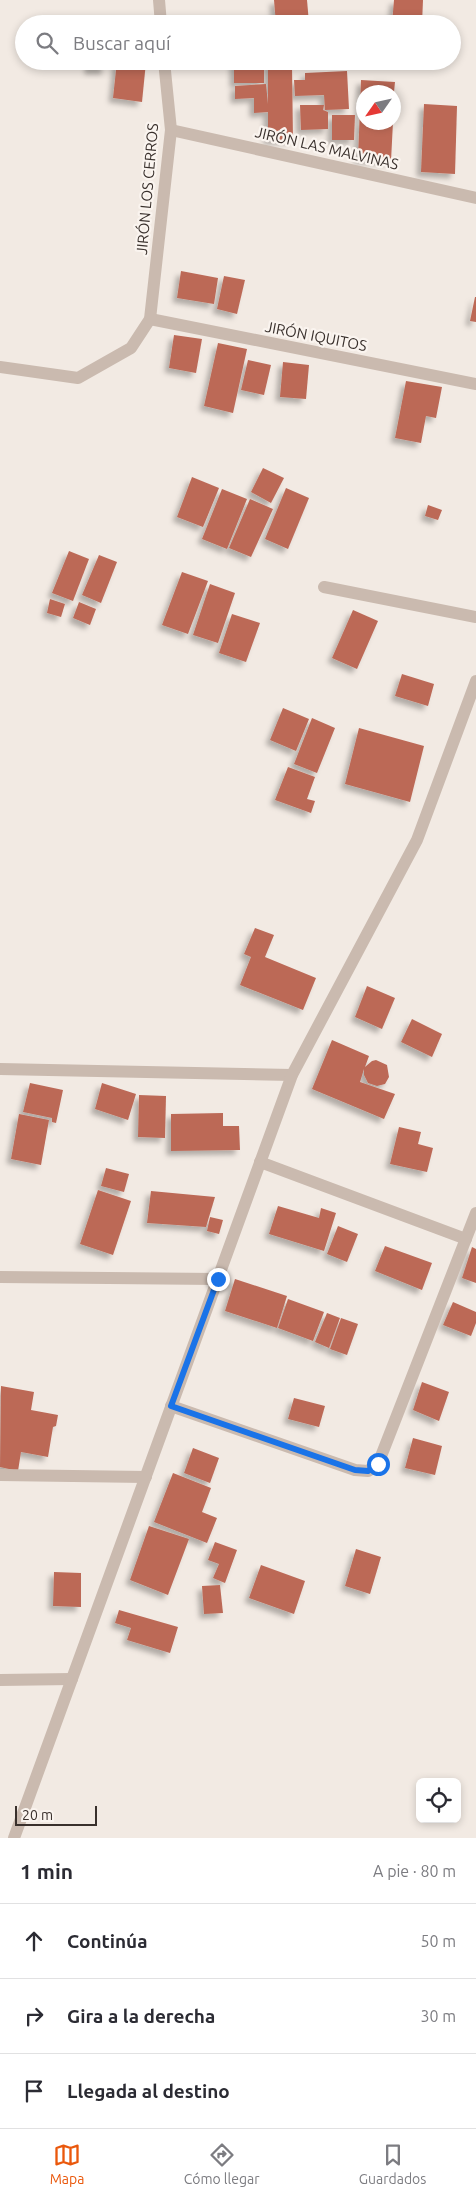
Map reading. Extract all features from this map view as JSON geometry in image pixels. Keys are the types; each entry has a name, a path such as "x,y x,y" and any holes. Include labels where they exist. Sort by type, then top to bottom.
{"street":[{"path":"158,0 160,15"},
{"name":"JIRÓN LOS CERROS","path":"150,319 170,130 165,70"},
{"name":"JIRÓN LAS MALVINAS","path":"170,130 476,198"},
{"path":"0,367 78,378 131,348 150,319"},
{"name":"JIRÓN IQUITOS","path":"150,319 476,384"},
{"path":"324,587 476,617"},
{"path":"14,1838 292,1075 417,840 476,681"},
{"path":"0,1069 292,1075"},
{"path":"260,1162 466,1238"},
{"path":"171,1406 355,1470 368,1471 378,1464 476,1213"},
{"path":"0,1277 218,1279"},
{"path":"0,1475 146,1477"},
{"path":"0,1680 72,1679"}],"building":[{"path":"274,0 307,0 308,15 275,15"},
{"path":"394,0 423,0 422,15 393,15"},
{"path":"116,70 145,70 142,102 113,98"},
{"path":"234,70 264,70 264,83 234,83"},
{"path":"268,70 292,70 293,140 268,140 268,112 254,113 254,98 235,99 235,86 266,84 268,104"},
{"path":"347,71 349,109 325,110 324,95 295,96 294,80 305,80 305,73"},
{"path":"361,80 395,82 395,85 361,85"},
{"path":"424,104 457,106 455,174 421,172"},
{"path":"300,105 324,105 323,110 328,112 328,129 301,130"},
{"path":"332,115 355,115 354,140 332,140"},
{"path":"359,130 393,130 391,161 358,159"},
{"path":"181,271 218,278 214,304 177,298"},
{"path":"224,276 245,280 237,314 217,309"},
{"path":"476,297 476,322 470,321"},
{"path":"174,335 202,339 196,373 169,368"},
{"path":"218,343 247,349 233,413 204,406"},
{"path":"248,360 271,365 264,395 241,390"},
{"path":"283,362 309,365 306,399 280,397"},
{"path":"406,381 442,387 436,418 426,416 421,443 395,438"},
{"path":"263,468 284,478 271,503 251,492"},
{"path":"192,477 219,488 203,527 177,517"},
{"path":"286,488 309,498 288,549 265,539"},
{"path":"222,489 247,499 227,549 202,539"},
{"path":"250,499 273,509 251,557 229,548"},
{"path":"428,505 442,510 438,520 425,516"},
{"path":"69,551 89,559 73,601 52,593"},
{"path":"99,555 117,562 101,603 82,595"},
{"path":"182,572 208,581 188,634 162,625"},
{"path":"210,584 235,593 218,643 193,635"},
{"path":"50,599 65,604 61,617 47,613"},
{"path":"79,602 96,609 90,625 73,618"},
{"path":"353,610 378,621 357,669 332,658"},
{"path":"232,614 260,623 246,662 219,653"},
{"path":"402,674 434,684 428,706 395,696"},
{"path":"283,708 309,719 296,751 270,740"},
{"path":"312,718 335,728 317,773 294,764"},
{"path":"359,728 424,746 410,802 345,784"},
{"path":"288,767 315,777 307,799 315,801 311,813 275,800"},
{"path":"255,928 274,935 265,957 316,978 303,1010 240,985 251,957 244,954"},
{"path":"367,986 395,998 382,1029 355,1017"},
{"path":"412,1019 442,1034 432,1057 401,1042"},
{"path":"332,1040 369,1056 365,1067 376,1060 387,1065 389,1077 385,1084 377,1086 368,1083 364,1075 364,1069 360,1082 395,1094 384,1119 312,1089"},
{"path":"30,1083 63,1090 56,1123 52,1122 52,1118 23,1112"},
{"path":"102,1083 136,1094 128,1120 95,1109"},
{"path":"139,1095 166,1096 165,1138 138,1137"},
{"path":"223,1113 223,1126 239,1126 240,1150 171,1151 171,1114"},
{"path":"19,1114 49,1120 41,1165 11,1159"},
{"path":"399,1127 421,1132 418,1144 433,1148 427,1172 390,1164"},
{"path":"106,1168 129,1174 124,1192 101,1186"},
{"path":"98,1190 131,1201 113,1255 80,1244"},
{"path":"151,1191 215,1197 206,1227 147,1223"},
{"path":"278,1206 319,1218 321,1208 336,1213 324,1251 269,1234"},
{"path":"210,1217 223,1220 219,1234 207,1231"},
{"path":"338,1226 358,1234 347,1262 327,1254"},
{"path":"385,1246 432,1263 422,1290 375,1271"},
{"path":"472,1247 476,1249 476,1283 462,1278"},
{"path":"235,1279 287,1296 277,1328 225,1311"},
{"path":"288,1299 324,1312 313,1341 278,1328"},
{"path":"453,1302 476,1312 476,1323 471,1336 443,1325"},
{"path":"327,1313 340,1318 329,1348 315,1342"},
{"path":"341,1318 358,1324 347,1355 330,1349"},
{"path":"422,1382 449,1392 439,1421 413,1410"},
{"path":"1,1386 34,1392 31,1410 58,1415 56,1426 53,1427 48,1457 21,1452 18,1471 0,1467"},
{"path":"294,1398 325,1406 319,1427 288,1419"},
{"path":"413,1438 442,1446 435,1475 405,1468"},
{"path":"193,1448 219,1458 210,1483 184,1473"},
{"path":"173,1473 211,1488 202,1512 217,1518 207,1543 154,1522"},
{"path":"149,1526 189,1539 168,1595 130,1580"},
{"path":"215,1542 237,1550 225,1583 213,1578 219,1564 208,1560"},
{"path":"356,1549 381,1557 370,1594 345,1586"},
{"path":"261,1565 305,1581 294,1614 249,1598"},
{"path":"54,1572 81,1573 81,1607 53,1606"},
{"path":"220,1585 223,1613 204,1614 202,1586"},
{"path":"119,1610 178,1627 170,1653 127,1640 131,1628 115,1623"}],"route":[{"path":"218,1279 171,1406 355,1470 368,1471 378,1464"}]}
